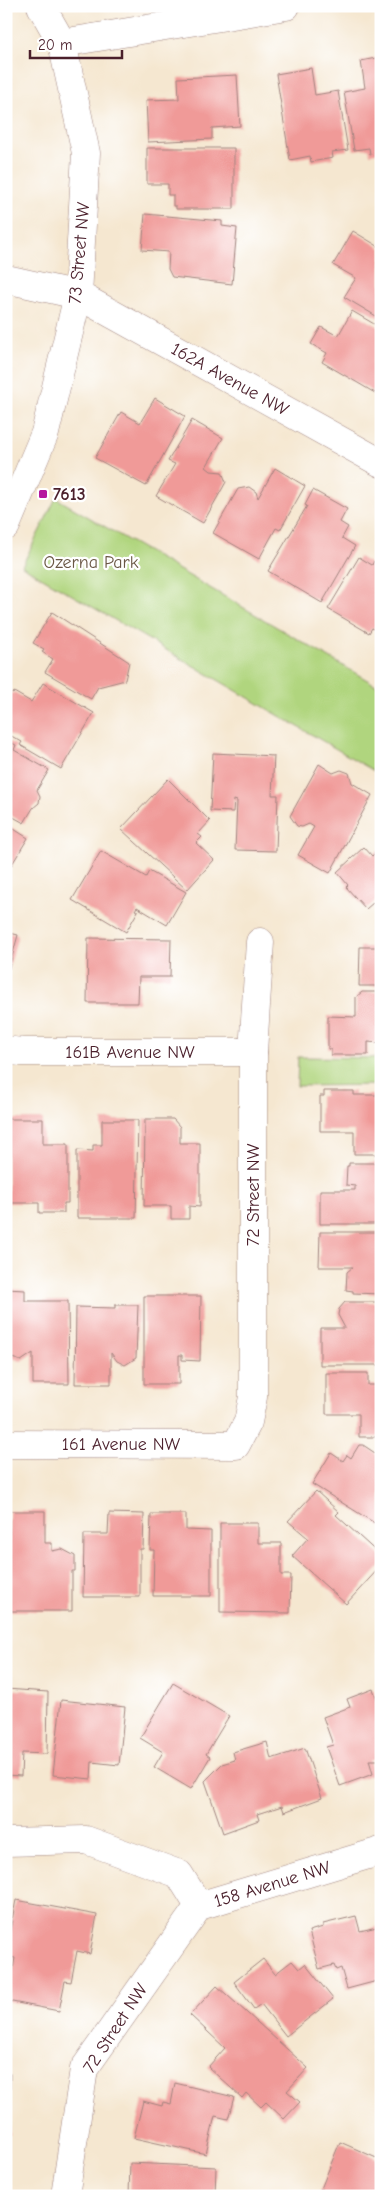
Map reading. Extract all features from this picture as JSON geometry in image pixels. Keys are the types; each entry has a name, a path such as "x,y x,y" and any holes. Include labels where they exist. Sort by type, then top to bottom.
{"street":[{"name":"73 Street NW","path":"6,526 46,433 78,295 86,154 62,43 41,6"},
{"path":"62,43 286,6"},
{"name":"162A Avenue NW","path":"6,279 78,295 381,463"},
{"name":"72 Street NW","path":"236,1445 248,1422 253,1397 253,1052 260,942"},
{"name":"161B Avenue NW","path":"6,1050 21,1052 253,1052"},
{"name":"161 Avenue NW","path":"6,1444 236,1445"},
{"name":"158 Avenue NW","path":"6,1842 86,1840 179,1874 199,1906 381,1851"},
{"name":"72 Street NW","path":"65,2196 84,2069 199,1906"}],"green space":[{"name":"Ozerna Park","path":"56,498 381,688 381,775 22,566"},
{"path":"298,1057 381,1058 381,1085 297,1086"}],"building":[{"path":"381,57 381,152 370,154 369,148 354,150 344,92 365,88 361,61"},
{"path":"311,68 315,95 338,91 348,150 332,152 333,158 311,162 310,156 290,160 276,74"},
{"path":"237,75 240,126 212,128 212,139 148,142 146,100 179,99 178,78"},
{"path":"147,148 234,148 234,209 176,209 176,206 173,206 173,195 168,195 168,184 147,184"},
{"path":"145,214 222,221 222,226 237,228 232,284 172,277 168,269 169,252 142,250"},
{"path":"353,231 381,248 381,319 344,297 356,278 333,265"},
{"path":"352,311 381,328 381,383 375,393 322,362 327,353 311,344 321,327 338,336"},
{"path":"155,398 185,416 146,486 95,458 121,412 140,423"},
{"path":"192,420 223,438 206,467 211,471 222,472 226,482 203,523 156,496 175,464 168,461"},
{"path":"275,468 305,486 280,530 276,528 259,559 213,533 238,489 249,487 256,492 258,498"},
{"path":"313,490 347,509 340,522 348,527 342,538 355,546 322,603 268,571 307,506 305,505"},
{"path":"359,557 372,565 374,561 381,565 381,618 369,633 328,609"},
{"path":"52,612 129,662 125,680 98,687 91,699 45,672 53,659 42,652 44,649 33,643"},
{"path":"43,683 94,713 61,769 20,745 22,742 6,733 6,690 13,694 14,692 31,702"},
{"path":"6,740 16,745 14,750 49,770 37,790 40,796 39,803 33,808 24,823 6,813"},
{"path":"213,753 274,756 272,795 278,795 276,851 235,850 237,801 234,800 233,812 210,811"},
{"path":"319,764 333,773 341,770 349,773 352,783 372,795 330,873 298,855 314,827 309,824 302,827 297,826 290,816"},
{"path":"168,779 210,821 198,834 202,837 196,843 214,860 187,890 121,829"},
{"path":"6,824 28,838 6,874"},
{"path":"364,847 372,856 381,848 381,896 366,909 346,887 348,885 337,872"},
{"path":"101,851 146,877 149,871 186,892 167,925 137,907 135,910 138,911 126,932 72,900"},
{"path":"6,932 18,935 7,975 6,975"},
{"path":"88,938 171,939 170,977 139,977 138,1003 87,1003"},
{"path":"360,947 381,947 381,986 359,986"},
{"path":"362,992 381,992 381,1043 368,1042 368,1055 331,1055 331,1049 328,1049 328,1016 356,1017 356,997"},
{"path":"324,1091 354,1091 354,1095 381,1095 381,1154 354,1154 354,1131 320,1131 320,1096 324,1096"},
{"path":"6,1119 43,1119 43,1144 68,1144 68,1203 64,1203 64,1213 39,1213 39,1203 8,1203"},
{"path":"145,1119 173,1119 180,1127 180,1143 200,1143 200,1207 189,1206 189,1219 171,1219 171,1206 144,1206"},
{"path":"102,1120 138,1120 136,1218 77,1218 77,1150 93,1151 93,1145 102,1145"},
{"path":"349,1163 381,1163 381,1224 320,1224 320,1190 355,1190 355,1186 346,1185 347,1166 349,1166"},
{"path":"320,1232 381,1232 381,1294 353,1293 353,1291 346,1290 347,1272 353,1267 319,1267"},
{"path":"6,1289 25,1290 25,1301 68,1301 69,1384 33,1384 33,1353 21,1361 9,1357 6,1353"},
{"path":"144,1296 201,1296 200,1361 182,1360 182,1355 179,1355 179,1384 144,1384"},
{"path":"345,1302 381,1302 381,1365 320,1365 320,1328 345,1328 338,1315 339,1309"},
{"path":"115,1305 138,1305 136,1358 125,1365 117,1361 111,1353 111,1384 75,1384 76,1307 115,1308"},
{"path":"326,1373 368,1373 368,1385 381,1385 381,1437 359,1437 359,1414 326,1414"},
{"path":"359,1445 363,1445 381,1457 381,1527 312,1484 331,1453 343,1461 347,1455 351,1458"},
{"path":"316,1491 339,1512 336,1515 381,1556 381,1566 346,1604 292,1556 308,1538 288,1521"},
{"path":"9,1511 45,1511 45,1543 52,1543 52,1551 62,1549 75,1556 75,1571 72,1571 72,1611 8,1611"},
{"path":"109,1513 144,1514 143,1549 140,1549 140,1597 83,1597 84,1534 108,1534"},
{"path":"151,1514 186,1514 186,1530 211,1531 211,1596 153,1596 154,1550 150,1550"},
{"path":"220,1523 258,1523 258,1543 281,1543 281,1575 291,1575 290,1613 220,1612"},
{"path":"173,1683 229,1716 206,1754 210,1757 191,1789 154,1767 163,1752 140,1738"},
{"path":"6,1689 48,1692 47,1754 22,1753 21,1776 6,1775"},
{"path":"373,1689 381,1709 381,1760 369,1760 373,1774 340,1786 326,1747 333,1745 323,1717 350,1707 347,1699"},
{"path":"61,1700 125,1707 119,1765 92,1762 91,1779 53,1775"},
{"path":"267,1742 271,1759 305,1748 322,1798 284,1812 282,1806 257,1814 259,1820 223,1833 205,1781 222,1764 235,1760 233,1752"},
{"path":"16,1900 97,1915 90,1954 77,1951 71,1982 65,1981 59,2011 7,2001 15,1958 6,1956 6,1950"},
{"path":"356,1916 360,1931 381,1926 381,1980 347,1989 341,1968 336,1970 334,1965 319,1969 309,1931 323,1927 323,1924"},
{"path":"263,1959 275,1974 292,1961 299,1969 305,1964 333,1999 286,2036 261,2004 254,2009 234,1982"},
{"path":"217,1986 308,2068 287,2091 300,2102 284,2119 266,2102 261,2107 246,2093 242,2098 208,2067 225,2048 190,2015"},
{"path":"6,2074 10,2074 10,2135 6,2135"},
{"path":"175,2083 234,2097 228,2119 215,2116 206,2154 134,2138 143,2101 162,2106 163,2102 171,2104"},
{"path":"340,2142 381,2160 381,2196 318,2196"},
{"path":"130,2163 216,2167 215,2196 129,2196"}],"place":[{"name":"7613","path":"43,494"}]}
